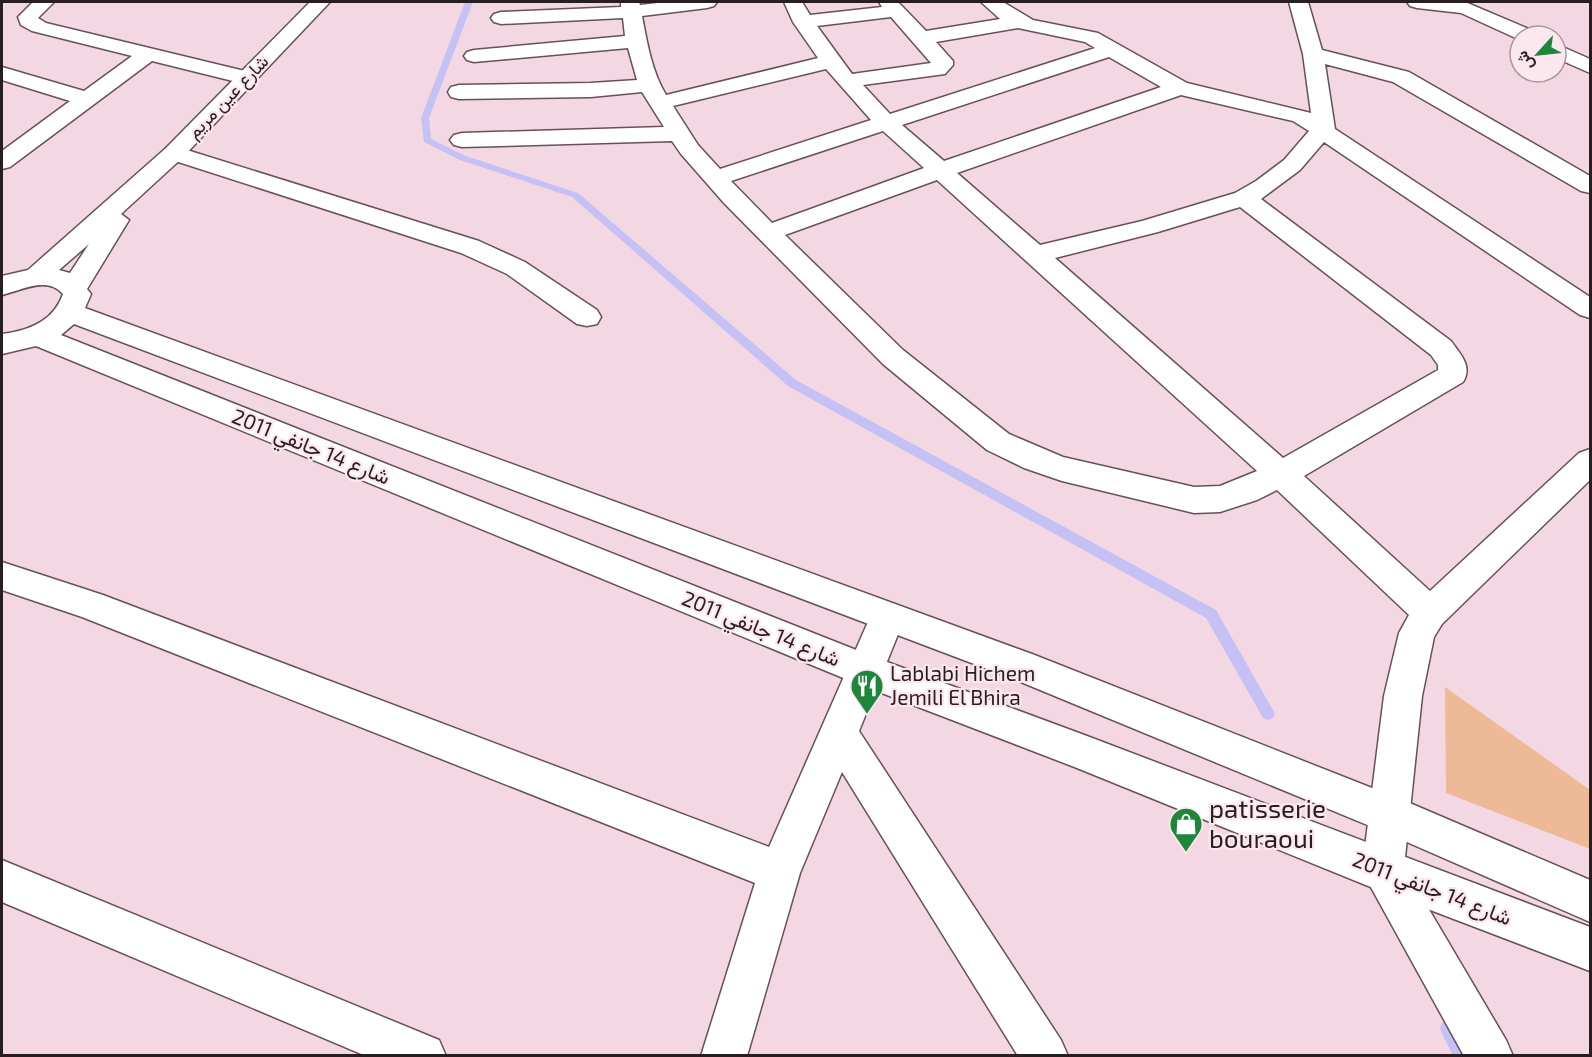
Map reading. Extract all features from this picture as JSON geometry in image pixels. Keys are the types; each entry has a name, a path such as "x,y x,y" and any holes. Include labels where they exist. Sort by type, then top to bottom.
{"street":[{"path":"44,2 38,5 28,17 28,21 39,27 245,78"},
{"name":"شارع عين مريم","path":"16,278 134,190 174,153 320,2"},
{"path":"501,18 707,2"},
{"path":"991,2 1018,22"},
{"path":"1033,255 1149,227 1244,198 1265,186 1292,165 1326,127 1313,54 1299,2"},
{"path":"1417,2 1450,3 1508,26"},
{"path":"459,92 591,90 654,94 837,71 940,68 942,62 891,6 798,12 837,71 887,123 1281,474 1430,613"},
{"path":"630,7 636,41 654,94 677,134 715,178 893,357 998,442 1035,460 1062,469 1194,500 1229,497 1281,474 1453,375 1452,364 1441,348 1244,198"},
{"path":"921,39 1018,22 1091,37 1162,80 1201,95 1289,111 1324,131 1590,309"},
{"path":"474,56 636,41"},
{"path":"715,178 1112,49"},
{"path":"2,162 148,54"},
{"path":"1313,54 1401,77 1590,186"},
{"path":"1568,56 1590,67"},
{"path":"2,73 87,99"},
{"path":"768,233 1180,88"},
{"path":"462,140 677,134"},
{"path":"174,153 470,247 516,268 586,317"},
{"name":"شارع عين مريم","path":"72,300 134,190"},
{"name":"شارع 14 جانفي 2011","path":"13,344 56,325 72,300 66,280 52,277 16,278"},
{"name":"شارع 14 جانفي 2011","path":"72,300 1029,669 1391,814 1590,901"},
{"name":"شارع 14 جانفي 2011","path":"13,344 1087,754 1590,950"},
{"path":"1490,1056 1383,871 1403,696 1417,633 1430,613 1590,461"},
{"path":"2,576 91,605 778,872"},
{"path":"724,1056 778,872 866,671 887,616"},
{"path":"839,733 1045,1056"},
{"path":"2,881 423,1056"}],"shaded area":[{"path":"1445,687 1590,790 1590,849 1446,793"}],"waterway":[{"path":"469,2 425,118 427,140 463,158 575,195 792,383 1211,614 1268,714"},
{"path":"1448,1029 1463,1056"}],"place":[{"name":"Lablabi Hichem Jemili El Bhira","path":"867,715"},
{"name":"patisserie bouraoui","path":"1186,853"}]}
